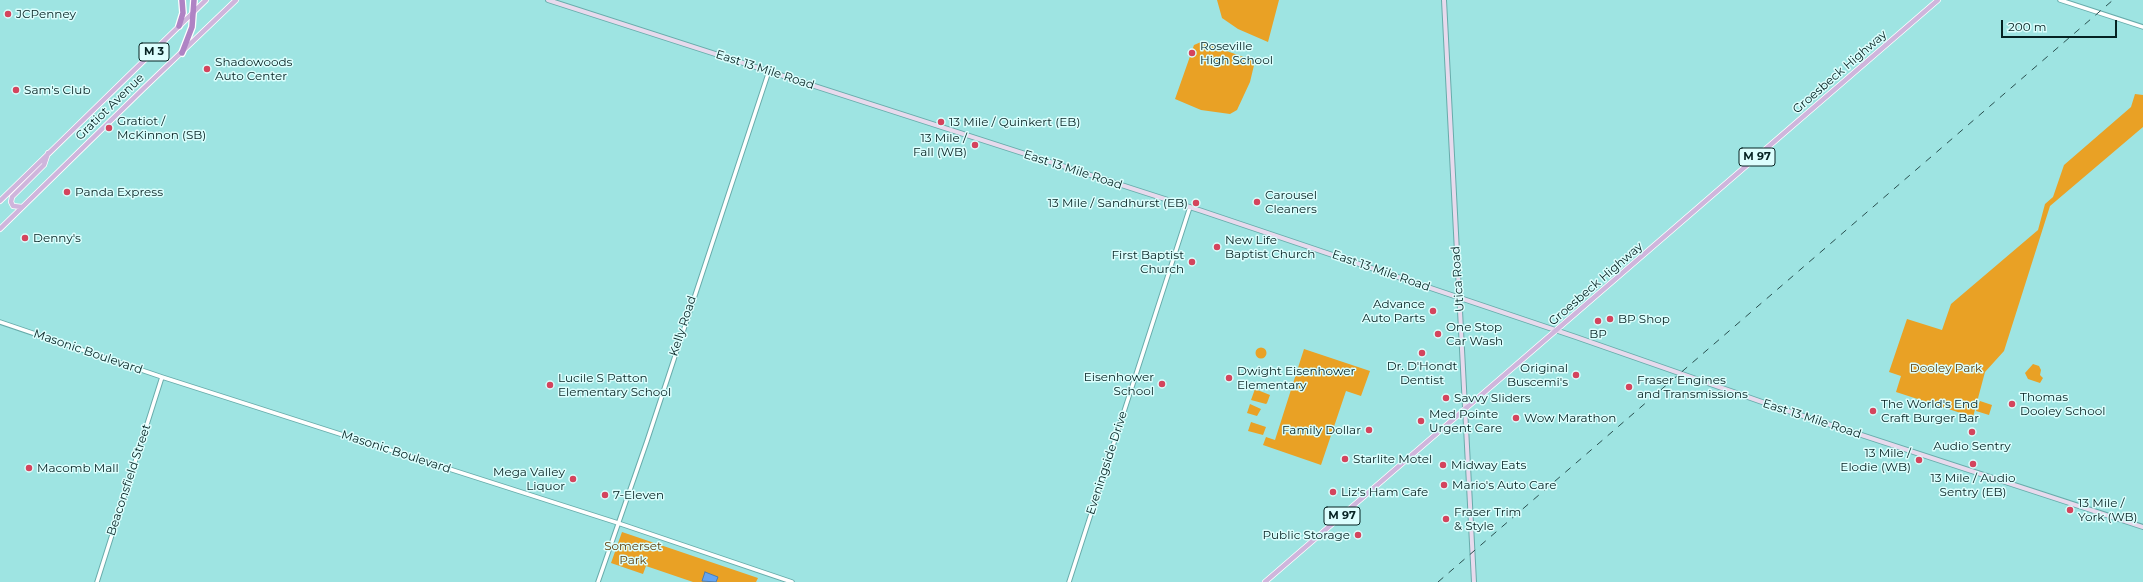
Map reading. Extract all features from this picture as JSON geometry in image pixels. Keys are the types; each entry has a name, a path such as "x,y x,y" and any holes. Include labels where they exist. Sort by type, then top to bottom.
{"highway":[{"path":"179,26 183,13 182,0"},
{"path":"182,52 192,27 194,0"}],"main road":[{"name":"Gratiot Avenue","path":"0,201 206,0"},
{"name":"Gratiot Avenue","path":"0,229 236,0"},
{"name":"East 13 Mile Road","path":"548,0 1190,207 1557,330 1778,408 2143,527"},
{"name":"Utica Road","path":"1444,0 1474,582"},
{"name":"Groesbeck Highway","path":"1265,582 1938,0"},
{"path":"22,208 13,206 11,202 12,197 44,166 48,153"}],"street":[{"path":"2060,0 2143,27"},
{"name":"Kelly Road","path":"598,582 647,441 769,71"},
{"name":"Eveningside Drive","path":"1069,582 1190,207"},
{"name":"Masonic Boulevard","path":"0,322 162,377 618,523 792,582"},
{"name":"Beaconsfield Street","path":"97,582 162,377"}],"green space":[{"path":"1217,0 1279,0 1268,42 1238,29 1222,18"},
{"path":"1201,42 1255,61 1250,82 1237,110 1230,114 1201,110 1175,99 1194,45"},
{"name":"Dooley Park","path":"2135,94 2143,95 2143,127 2050,206 2004,351 1985,372 1973,417 1896,392 1901,376 1889,372 1907,319 1942,330 1951,304 2038,230 2045,204 2053,197 2064,165 2131,107"},
{"path":"1261,347 1265,349 1267,353 1265,357 1261,359 1257,357 1255,353 1257,349"},
{"path":"1304,349 1370,371 1361,396 1346,391 1321,465 1263,445 1266,437 1275,440"},
{"path":"2033,364 2039,366 2041,370 2040,375 2043,378 2040,383 2028,379 2025,373"},
{"path":"1255,389 1270,395 1266,404 1251,400"},
{"path":"1980,401 1992,405 1989,415 1976,411"},
{"path":"1250,404 1261,409 1257,416 1247,413"},
{"path":"1251,422 1266,427 1263,435 1248,431"},
{"name":"Somerset Park","path":"622,532 758,578 756,582 693,582 646,566 643,574 611,563"}],"water":[{"path":"705,572 718,577 716,582 702,581"}],"railway":[{"path":"1438,582 2113,0"}],"place":[{"name":"JCPenney","path":"8,14"},
{"name":"Roseville High School","path":"1192,53"},
{"name":"Shadowoods Auto Center","path":"207,69"},
{"name":"Sam's Club","path":"16,90"},
{"name":"13 Mile / Quinkert (EB)","path":"941,122"},
{"name":"Gratiot / McKinnon (SB)","path":"109,128"},
{"name":"13 Mile / Fall (WB)","path":"975,145"},
{"name":"Panda Express","path":"67,192"},
{"name":"Carousel Cleaners","path":"1257,202"},
{"name":"13 Mile / Sandhurst (EB)","path":"1196,203"},
{"name":"Denny's","path":"25,238"},
{"name":"New Life Baptist Church","path":"1217,247"},
{"name":"First Baptist Church","path":"1192,262"},
{"name":"Advance Auto Parts","path":"1433,311"},
{"name":"BP Shop","path":"1610,319"},
{"name":"BP","path":"1598,321"},
{"name":"One Stop Car Wash","path":"1438,334"},
{"name":"Dr. D'Hondt Dentist","path":"1422,353"},
{"name":"Original Buscemi's","path":"1576,375"},
{"name":"Dwight Eisenhower Elementary","path":"1229,378"},
{"name":"Eisenhower School","path":"1162,384"},
{"name":"Lucile S Patton Elementary School","path":"550,385"},
{"name":"Fraser Engines and Transmissions","path":"1629,387"},
{"name":"Savvy Sliders","path":"1446,398"},
{"name":"Thomas Dooley School","path":"2012,404"},
{"name":"The World's End Craft Burger Bar","path":"1873,411"},
{"name":"Wow Marathon","path":"1516,418"},
{"name":"Med Pointe Urgent Care","path":"1421,421"},
{"name":"Family Dollar","path":"1369,430"},
{"name":"Audio Sentry","path":"1972,432"},
{"name":"Starlite Motel","path":"1345,459"},
{"name":"13 Mile / Elodie (WB)","path":"1919,460"},
{"name":"13 Mile / Audio Sentry (EB)","path":"1973,464"},
{"name":"Midway Eats","path":"1443,465"},
{"name":"Macomb Mall","path":"29,468"},
{"name":"Mega Valley Liquor","path":"573,479"},
{"name":"Mario's Auto Care","path":"1444,485"},
{"name":"Liz's Ham Cafe","path":"1333,492"},
{"name":"7-Eleven","path":"605,495"},
{"name":"13 Mile / York (WB)","path":"2070,510"},
{"name":"Fraser Trim & Style","path":"1446,519"},
{"name":"Public Storage","path":"1358,535"}]}
